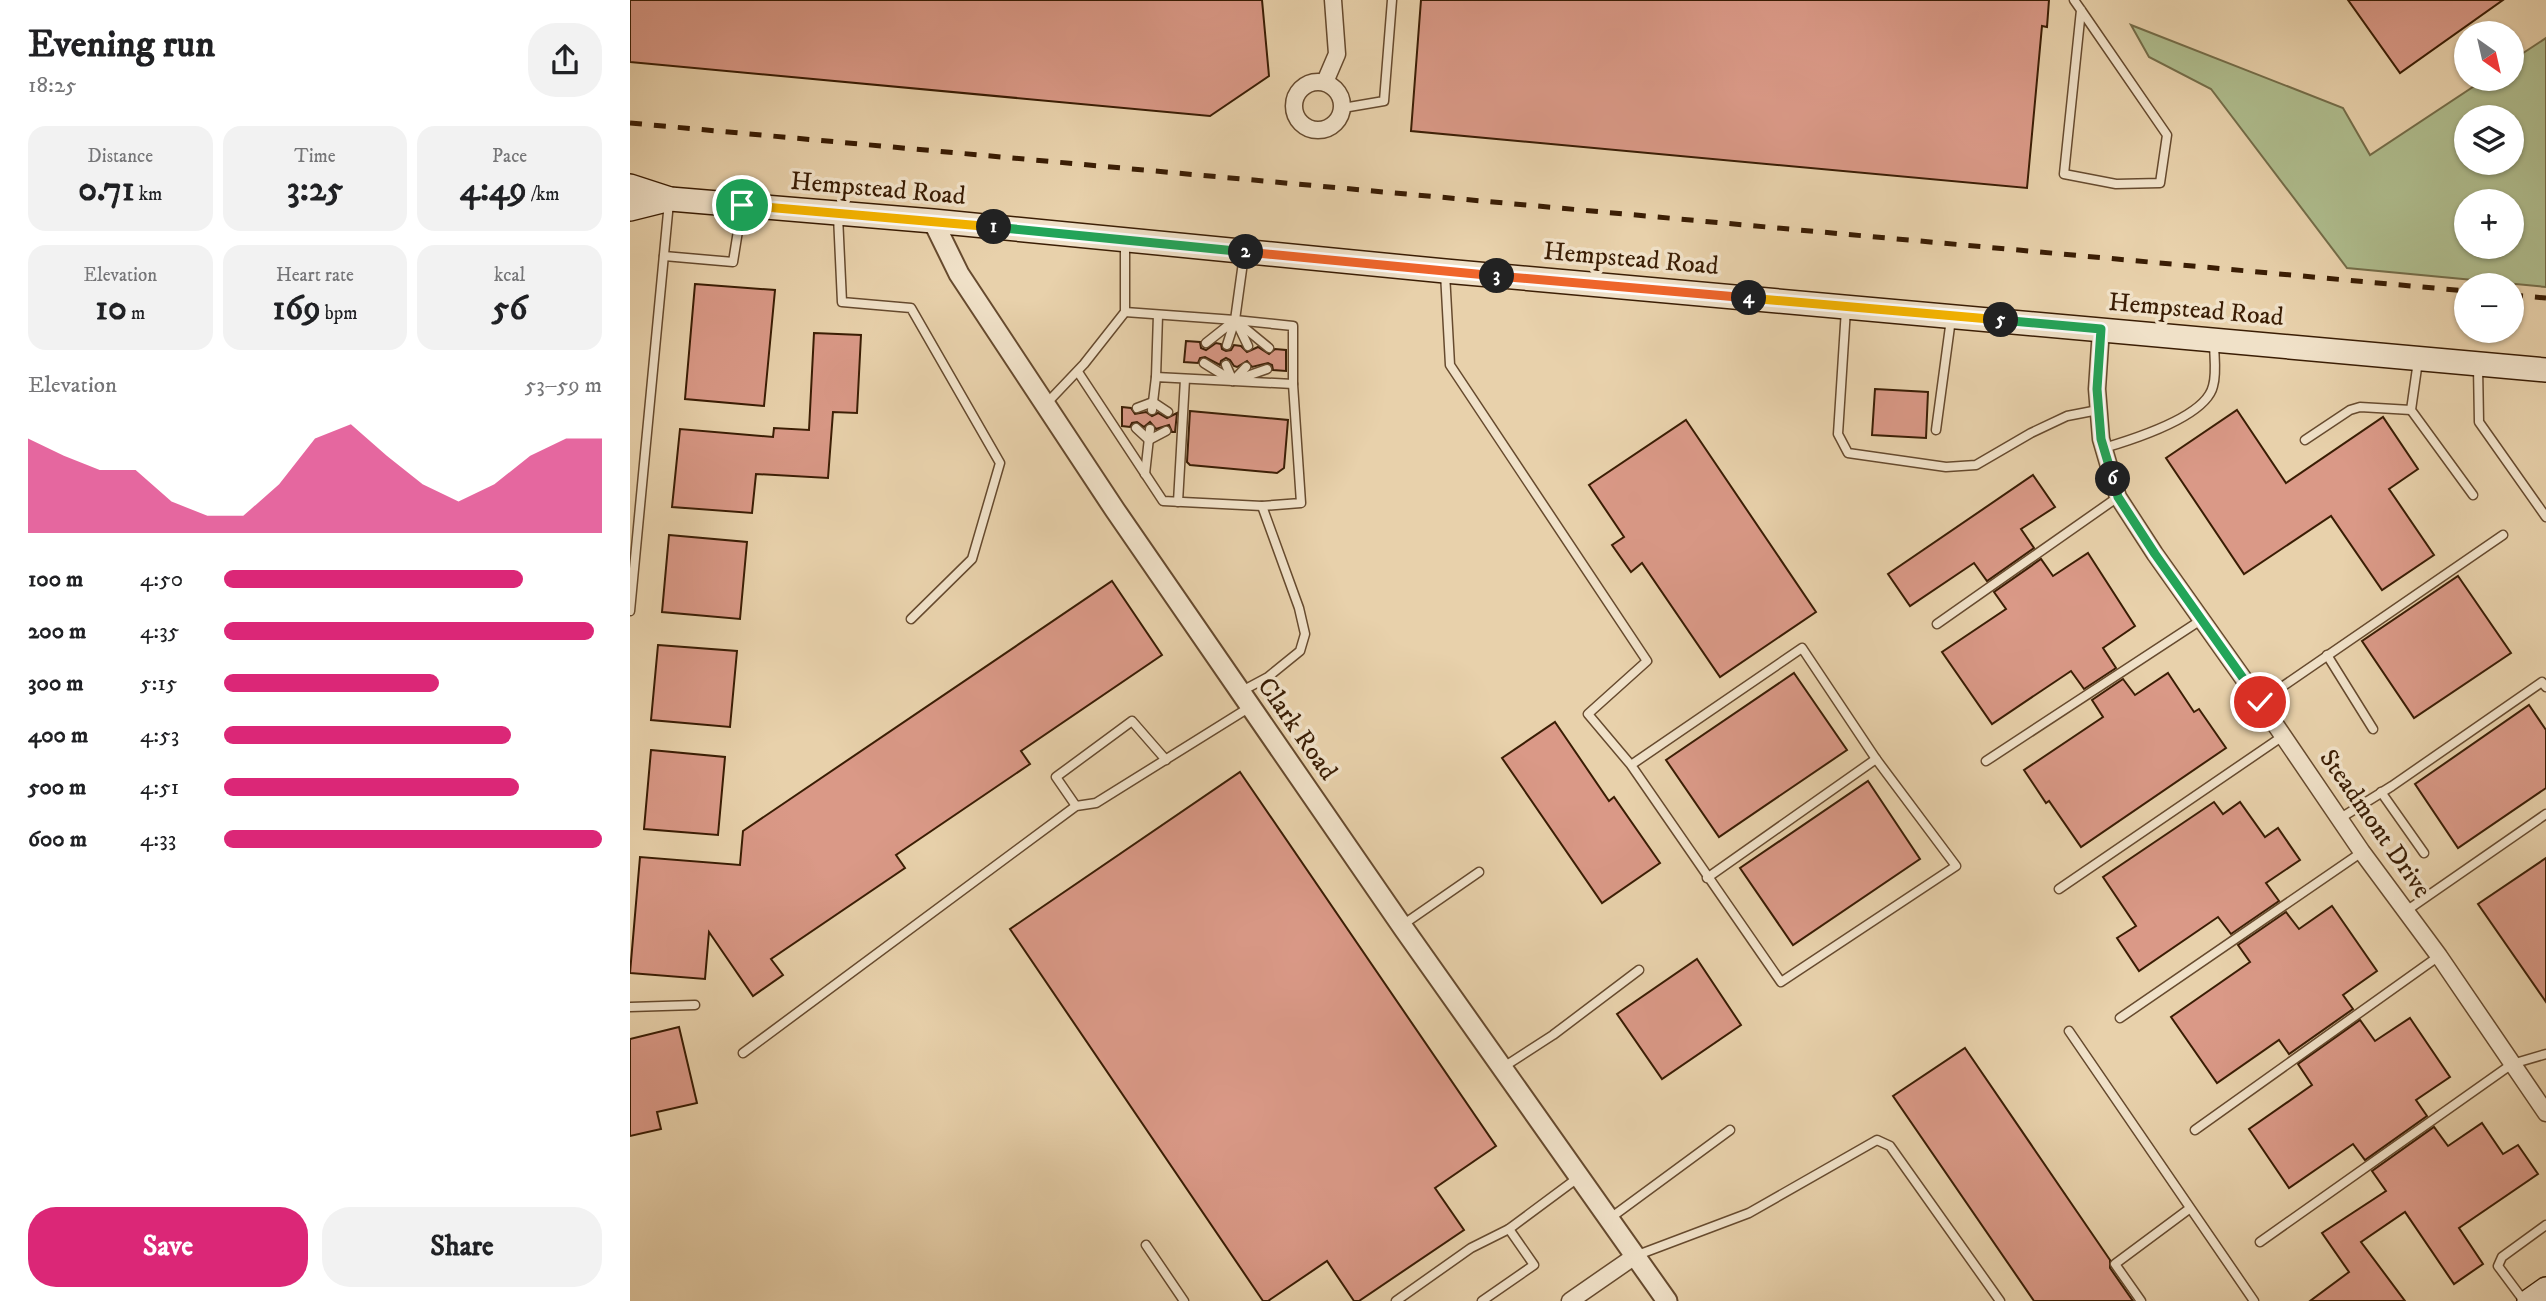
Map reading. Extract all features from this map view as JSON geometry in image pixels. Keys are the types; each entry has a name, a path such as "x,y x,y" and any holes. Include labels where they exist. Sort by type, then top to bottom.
{"main road":[{"name":"Hempstead Road","path":"630,186 670,199 2546,370"},
{"name":"Hempstead Road","path":"630,209 670,199"},
{"path":"2529,1301 2546,1289"}],"street":[{"path":"1325,82 1337,54 1333,0"},
{"path":"1325,82 1339,92 1343,108 1341,117 1328,128 1312,130 1299,122 1294,108 1297,93 1309,83 1325,82"},
{"name":"Clark Road","path":"933,221 959,274 1045,405 1401,926 1667,1301"},
{"name":"Steadmont Drive","path":"2101,329 2099,410 2104,448 2118,497 2339,819 2439,956 2546,1113"},
{"path":"1570,1301 1635,1256"},
{"name":"Clark Road","path":"1635,1256 1657,1301"}],"lane":[{"path":"1343,108 1384,101 1392,0"},
{"path":"2074,0 2081,10 2166,135 2160,183 2116,184 2064,174 2081,10"},
{"path":"630,611 670,199"},
{"path":"664,256 733,262 742,205"},
{"path":"838,213 842,302 911,308 1000,463 972,559 911,619"},
{"path":"1045,405 1077,372 1125,312 1125,240"},
{"path":"1227,345 1236,320 1244,252"},
{"path":"1444,271 1450,365 1647,661 1588,715 1631,765 1781,982 1956,866 1876,759 1802,648 1631,765"},
{"path":"1846,306 1838,434 1849,453 1947,467 1976,465 2067,416 2099,410"},
{"path":"1077,372 1163,501 1262,506 1301,503 1293,384 1293,326 1125,312"},
{"path":"1153,406 1158,314"},
{"path":"1936,430 1951,316"},
{"path":"1206,342 1236,320"},
{"path":"1236,320 1248,346"},
{"path":"1236,320 1269,348"},
{"path":"2104,448 2149,434 2198,407 2208,397 2214,385 2214,339"},
{"path":"2418,358 2411,410 2473,495"},
{"path":"1205,363 1233,381"},
{"path":"2478,364 2479,422 2546,517"},
{"path":"1226,366 1233,381"},
{"path":"1233,381 1246,367"},
{"path":"1233,381 1267,369"},
{"path":"1156,377 1293,384"},
{"path":"1178,502 1185,379"},
{"path":"1137,408 1153,406 1168,412"},
{"path":"2305,440 2350,410 2360,407 2411,410"},
{"path":"1136,428 1149,440"},
{"path":"1145,474 1150,429"},
{"path":"1149,440 1166,431"},
{"path":"1937,624 2118,497"},
{"path":"743,1053 1076,806 1096,803 1166,761 1245,699 1300,651 1305,634 1299,608 1262,506"},
{"path":"2260,702 2503,535"},
{"path":"1986,761 2201,620"},
{"path":"2327,655 2373,729"},
{"path":"2339,819 2542,682 2546,687"},
{"path":"1076,806 1056,778 1132,721 1166,761"},
{"path":"2059,890 2283,736"},
{"path":"1707,878 1876,759"},
{"path":"2381,792 2424,853"},
{"path":"2406,911 2546,814"},
{"path":"2120,1018 2362,852"},
{"path":"1401,926 1479,872"},
{"path":"2195,1130 2439,956"},
{"path":"1502,1068 1553,1035 1639,970"},
{"path":"630,1007 695,1005"},
{"path":"2069,1031 2254,1301"},
{"path":"2260,1241 2512,1064 2546,1054"},
{"path":"1609,1219 1730,1130"},
{"path":"1635,1256 1749,1213 1877,1140 1890,1146 2000,1301"},
{"path":"1396,1301 1471,1248 1508,1229 1579,1177"},
{"path":"2141,1301 2115,1264 2189,1209"},
{"path":"2524,1301 2498,1266 2502,1257 2546,1225"},
{"path":"1482,1301 1534,1265 1508,1229"},
{"path":"1146,1245 1184,1301"}],"green space":[{"path":"2131,25 2343,108 2370,155 2467,91 2524,91 2524,52 2546,38 2546,287 2524,285 2524,273 2454,273 2454,278 2347,268 2211,89 2149,57"}],"building":[{"path":"630,0 1262,0 1269,76 1210,116 630,62"},
{"path":"1421,0 2049,0 2047,27 2042,26 2027,188 1411,131"},
{"path":"2348,0 2503,0 2473,21 2454,21 2454,35 2400,73"},
{"path":"695,284 775,290 764,406 685,399"},
{"path":"814,333 861,335 857,413 833,412 828,478 756,474 752,513 672,507 680,429 773,437 774,428 809,430"},
{"path":"1186,341 1200,342 1201,348 1206,350 1216,343 1221,344 1226,351 1231,350 1234,345 1241,346 1247,352 1258,347 1269,354 1275,349 1286,350 1286,371 1273,370 1268,363 1252,367 1247,361 1237,367 1226,358 1220,365 1205,357 1200,358 1198,363 1184,362"},
{"path":"1875,389 1928,392 1926,438 1872,435"},
{"path":"1122,407 1131,408 1135,414 1146,412 1152,416 1158,413 1167,418 1177,413 1175,432 1172,432 1169,425 1156,429 1150,422 1144,427 1137,422 1130,427 1122,426"},
{"path":"2237,410 2286,483 2383,417 2418,469 2389,489 2434,555 2382,590 2331,516 2244,574 2166,458"},
{"path":"1190,411 1288,420 1284,468 1277,473 1190,465 1187,462"},
{"path":"1686,420 1816,612 1720,677 1642,563 1631,572 1612,545 1624,537 1589,485"},
{"path":"2033,475 2055,507 2021,529 2034,548 1987,581 1974,563 1910,606 1888,574"},
{"path":"669,535 747,542 740,619 662,612"},
{"path":"2088,553 2135,626 2103,648 2116,668 2084,689 2071,671 1992,724 1942,652 2006,609 1994,592 2041,559 2053,576"},
{"path":"2458,576 2511,653 2414,718 2362,641"},
{"path":"1112,581 1162,655 1021,751 1030,764 896,855 905,868 771,959 783,975 753,996 709,932 705,979 630,973 640,857 740,865 743,831"},
{"path":"658,645 737,651 730,727 651,720"},
{"path":"1794,673 1847,750 1719,837 1666,760"},
{"path":"2168,673 2194,712 2199,709 2226,748 2081,847 2024,770 2103,717 2092,700 2123,679 2135,695"},
{"path":"2529,705 2546,730 2546,788 2458,848 2415,784"},
{"path":"1555,722 1609,801 1614,797 1660,863 1602,903 1502,758"},
{"path":"651,750 725,757 718,835 644,829"},
{"path":"1240,772 1496,1146 1435,1188 1464,1230 1359,1301 1354,1301 1327,1261 1268,1301 1263,1301 1010,929"},
{"path":"1868,781 1920,859 1793,945 1740,868"},
{"path":"2214,802 2223,814 2240,802 2265,837 2278,828 2300,860 2266,883 2279,901 2231,934 2218,917 2139,971 2117,938 2136,926 2103,877"},
{"path":"2546,858 2546,1002 2478,904"},
{"path":"2332,906 2377,971 2343,995 2353,1009 2289,1054 2279,1040 2217,1083 2171,1017 2250,962 2238,945 2286,912 2299,929"},
{"path":"1697,959 1741,1025 1662,1079 1617,1014"},
{"path":"2410,1018 2450,1077 2416,1100 2427,1116 2365,1160 2353,1144 2289,1188 2249,1129 2312,1085 2298,1064 2360,1020 2375,1041"},
{"path":"679,1027 697,1103 657,1112 661,1129 630,1136 630,1039"},
{"path":"1965,1048 2110,1260 2110,1268 2133,1301 2034,1301 1893,1096"},
{"path":"2482,1123 2503,1154 2518,1145 2538,1174 2459,1228 2483,1264 2454,1284 2405,1212 2361,1242 2405,1301 2310,1301 2349,1272 2322,1233 2386,1191 2372,1171 2434,1127 2448,1146"}],"railway":[{"path":"630,123 2454,290"},
{"path":"2524,296 2546,298"}],"route":[{"path":"742,205 2101,329 2097,389 2101,439 2118,497 2260,702"}]}
